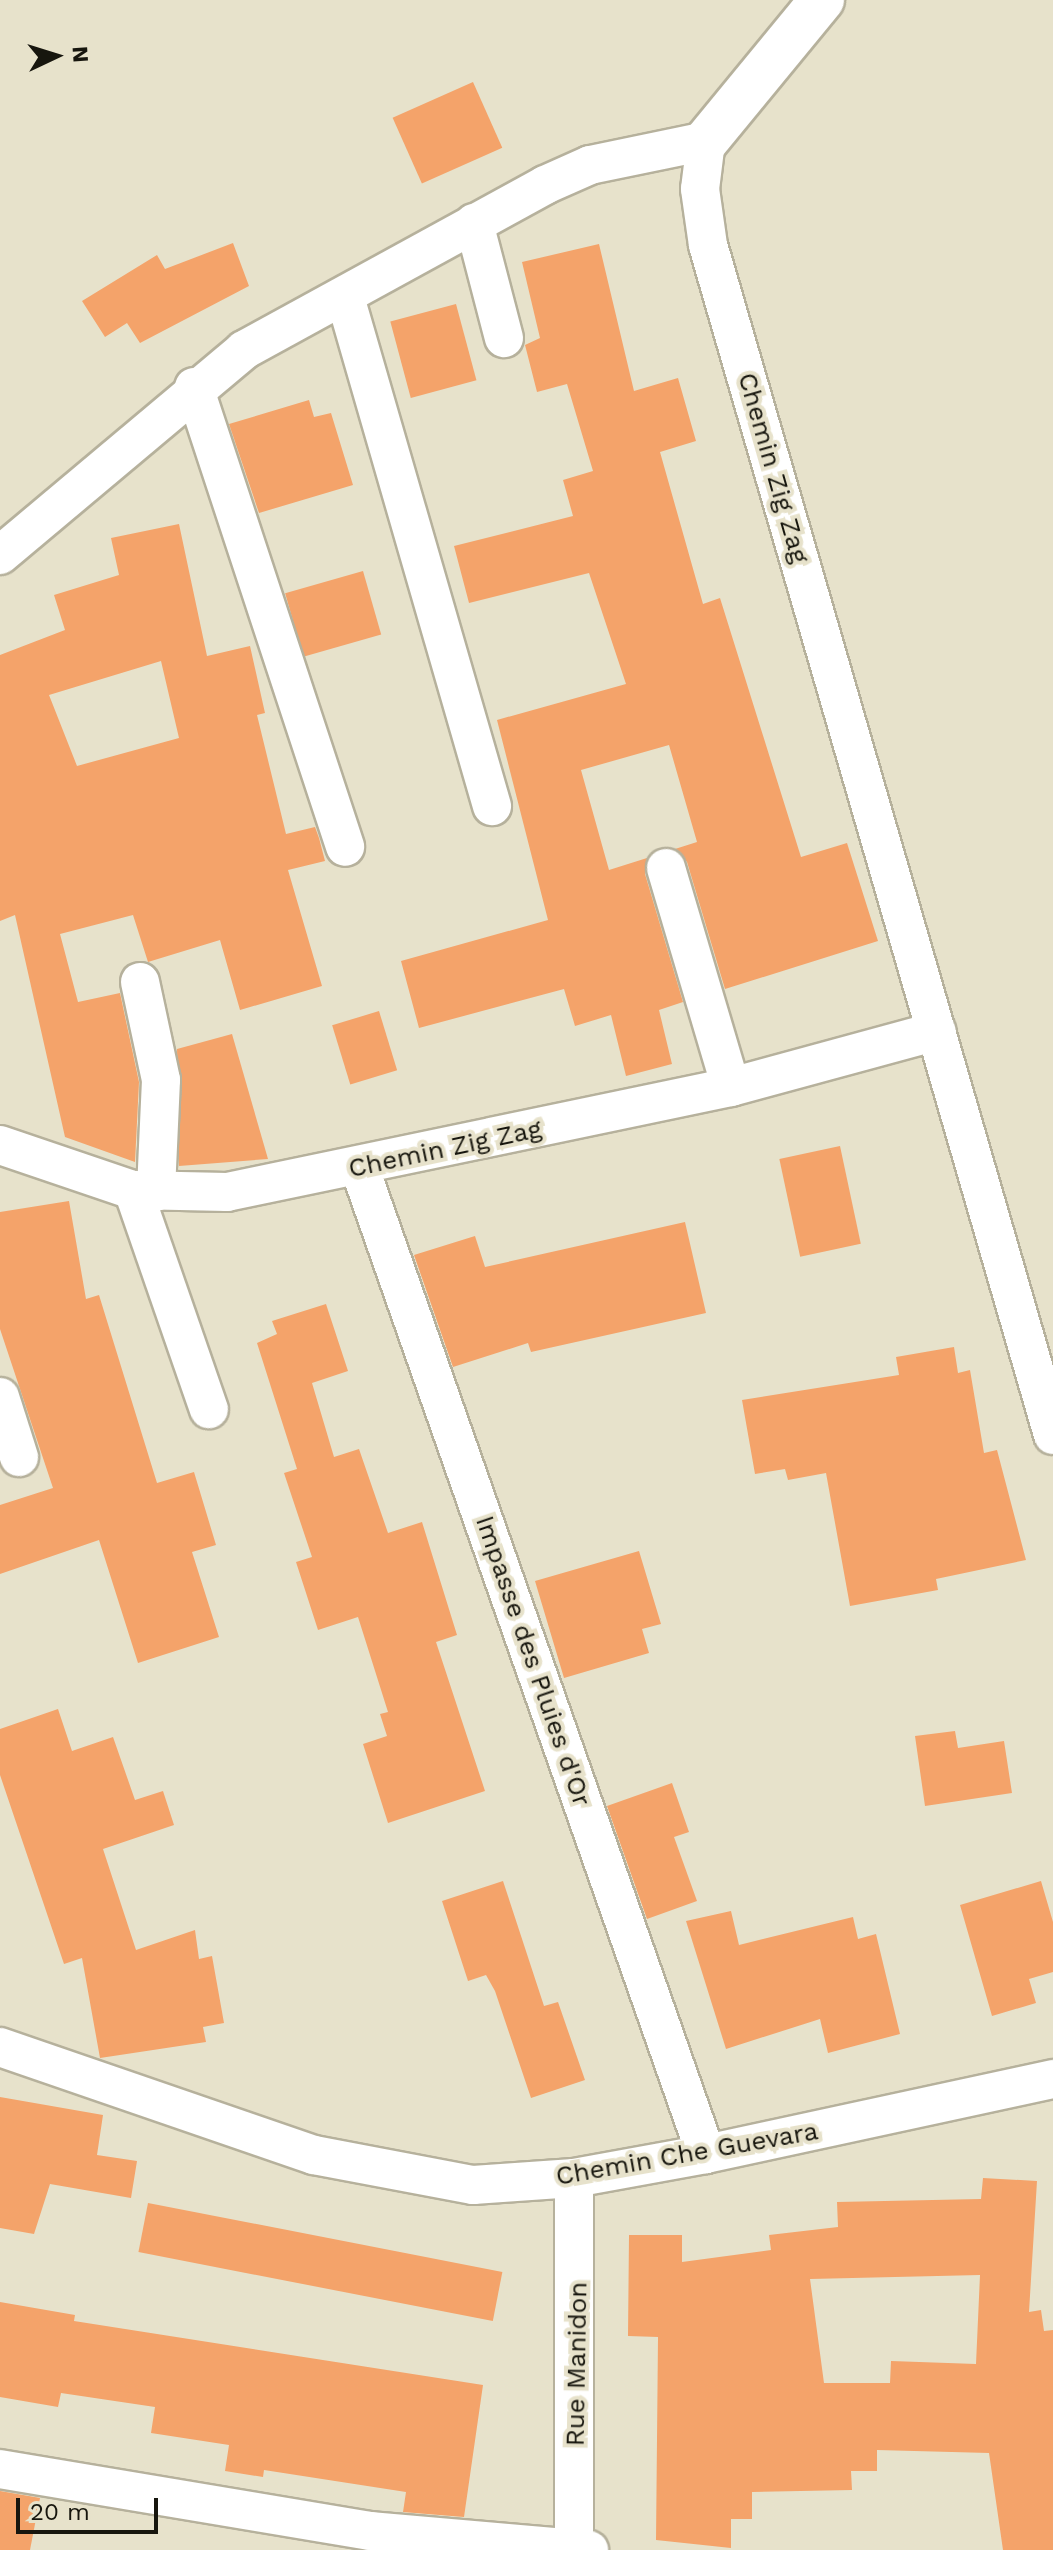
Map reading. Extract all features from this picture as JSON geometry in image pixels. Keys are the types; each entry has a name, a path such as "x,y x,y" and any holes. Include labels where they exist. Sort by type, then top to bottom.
{"street":[{"path":"0,555 194,387 345,297 474,223 590,165 706,141 822,0"},
{"name":"Chemin Zig Zag","path":"706,141 700,189 708,245 1053,1435"},
{"path":"474,223 504,338"},
{"path":"345,297 492,806"},
{"path":"194,387 345,847"},
{"path":"666,868 731,1087"},
{"path":"140,982 161,1080 144,1191 209,1409"},
{"name":"Chemin Zig Zag","path":"0,1145 144,1191 227,1192 360,1169 731,1087 937,1031"},
{"name":"Impasse des Pluies d'Or","path":"360,1169 706,2154"},
{"path":"0,1397 19,1457"},
{"name":"Chemin Che Guevara","path":"0,2047 397,2176 473,2185 574,2178 706,2154 1053,2079"},
{"name":"Rue Manidon","path":"574,2178 579,2549"},
{"path":"0,2469 369,2540 579,2549"}],"building":[{"path":"473,82 502,148 422,184 393,118"},
{"path":"233,243 249,286 140,343 127,323 105,337 82,301 157,255 165,269"},
{"path":"599,244 634,391 678,378 696,441 660,452 703,604 720,598 801,857 847,843 878,941 725,989 687,862 675,849 697,842 669,745 581,770 609,870 647,858 645,874 683,1002 659,1010 672,1064 626,1076 611,1015 575,1026 564,989 419,1028 401,961 548,920 497,720 626,684 589,573 469,603 454,546 573,516 563,480 593,471 567,384 537,392 525,345 540,338 522,262"},
{"path":"456,304 476,380 411,398 390,322"},
{"path":"309,400 314,417 331,413 353,485 259,513 229,424"},
{"path":"179,524 207,656 250,646 265,713 257,715 286,834 315,827 325,861 288,870 322,986 240,1010 220,940 148,962 133,915 60,934 78,1002 120,993 139,1082 135,1162 65,1137 15,915 0,921 0,655 65,630 54,595 119,575 111,538","holes":["161,661 179,738 77,766 49,695"]},
{"path":"363,571 381,634 303,657 285,593"},
{"path":"379,1011 397,1070 350,1085 332,1025"},
{"path":"232,1034 268,1159 179,1166 177,1049"},
{"path":"840,1146 861,1244 800,1257 779,1159"},
{"path":"69,1201 86,1299 99,1295 157,1483 194,1472 216,1545 192,1552 219,1637 138,1663 99,1540 0,1574 0,1505 53,1488 0,1329 0,1212"},
{"path":"685,1222 706,1313 531,1352 528,1343 453,1367 414,1255 475,1236 485,1267"},
{"path":"326,1304 348,1371 312,1383 334,1457 359,1449 388,1533 422,1522 457,1635 436,1642 485,1791 388,1823 363,1744 387,1736 380,1714 388,1712 358,1617 318,1630 296,1562 312,1557 284,1473 297,1469 257,1343 277,1334 272,1321"},
{"path":"954,1347 958,1373 970,1370 984,1453 997,1450 1026,1560 936,1579 938,1590 850,1606 826,1473 788,1480 785,1469 755,1474 742,1400 899,1375 896,1357"},
{"path":"639,1551 661,1624 642,1629 649,1653 564,1678 535,1581"},
{"path":"58,1709 72,1751 113,1737 135,1800 163,1791 174,1825 103,1849 136,1950 195,1930 199,1959 212,1956 224,2023 203,2027 206,2042 100,2058 82,1958 64,1964 0,1775 0,1729"},
{"path":"955,1731 958,1748 1004,1741 1012,1793 925,1806 915,1736"},
{"path":"672,1783 689,1832 674,1837 697,1901 647,1919 607,1806"},
{"path":"503,1881 544,2006 558,2002 585,2080 531,2098 495,1991 486,1975 468,1981 442,1901"},
{"path":"1041,1881 1053,1922 1053,1972 1029,1979 1036,2003 992,2016 960,1905"},
{"path":"731,1911 739,1945 853,1917 858,1939 876,1934 900,2034 828,2053 820,2019 726,2049 686,1921"},
{"path":"0,2097 103,2115 97,2155 137,2161 131,2198 50,2184 34,2234 0,2228"},
{"path":"983,2178 1037,2181 1029,2312 1041,2310 1044,2331 1053,2330 1053,2550 1003,2550 989,2453 877,2450 877,2471 851,2471 852,2490 752,2492 752,2519 731,2519 731,2548 656,2540 658,2337 628,2336 629,2235 682,2235 682,2262 771,2250 769,2235 838,2227 837,2202 981,2199","holes":["980,2275 976,2364 891,2361 890,2383 824,2383 810,2279"]},
{"path":"148,2203 502,2272 493,2321 138,2252"},
{"path":"0,2302 75,2315 74,2321 483,2385 464,2517 403,2512 406,2492 264,2470 263,2477 225,2471 229,2445 151,2433 155,2407 61,2393 58,2407 0,2397"},
{"path":"0,2491 40,2498 30,2550 0,2550"}]}
